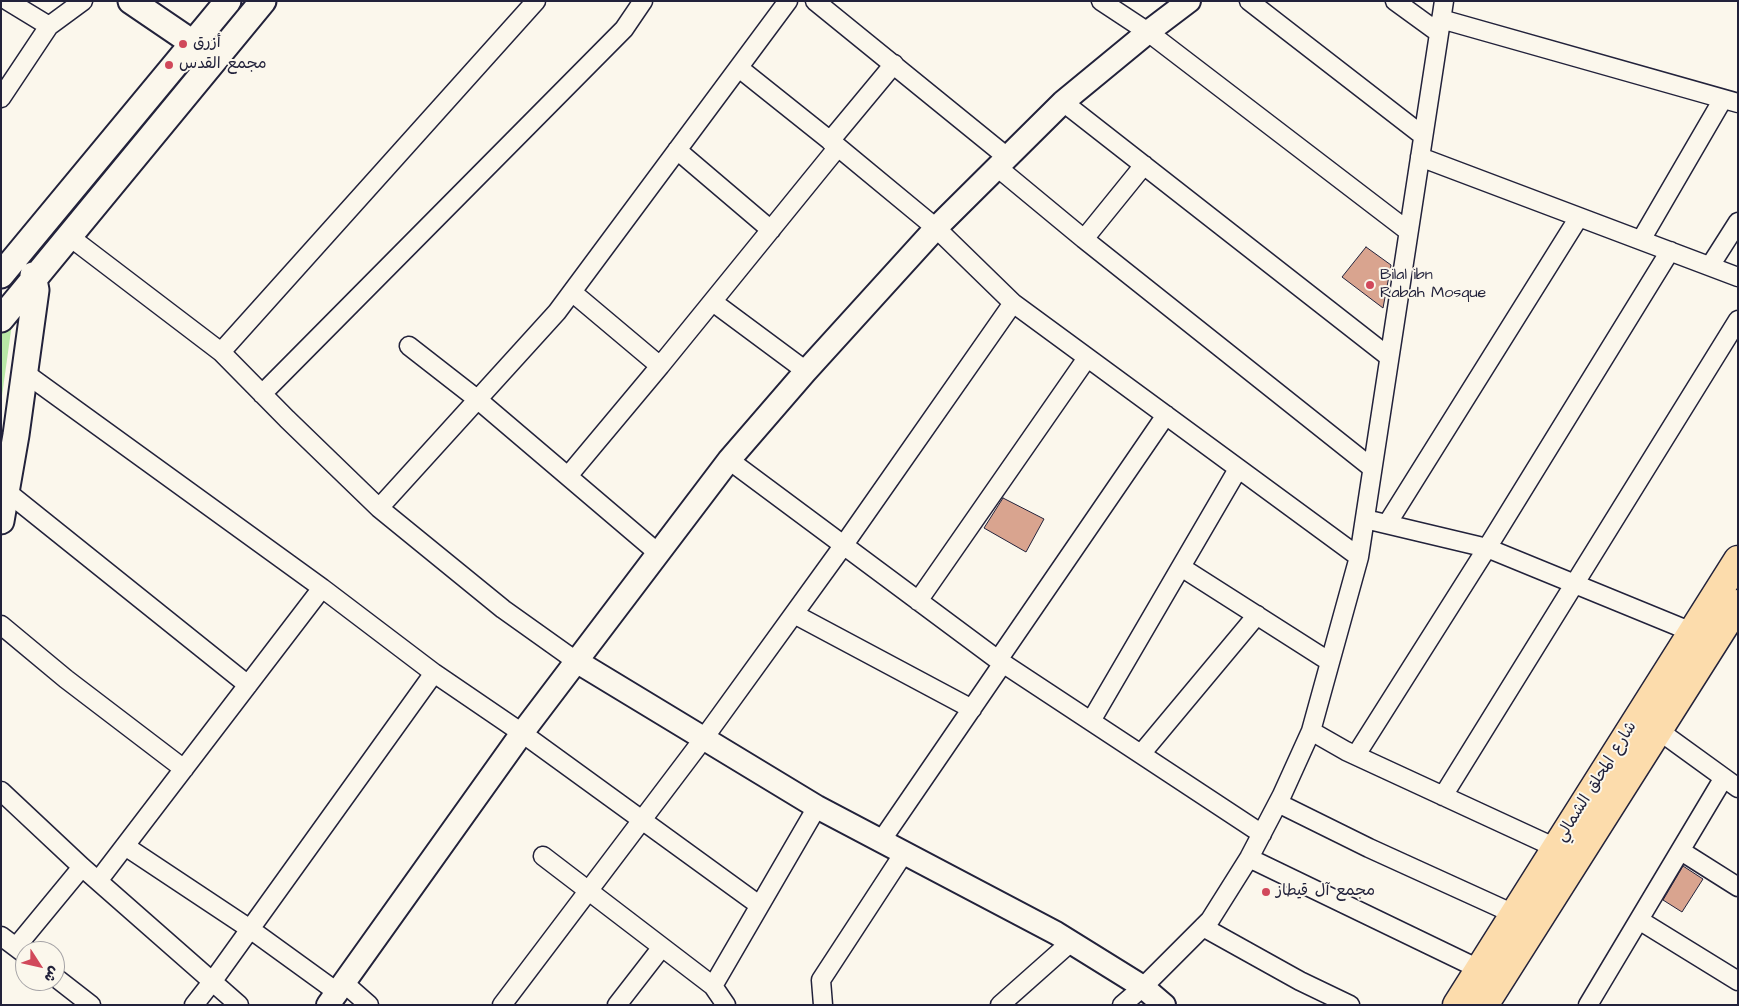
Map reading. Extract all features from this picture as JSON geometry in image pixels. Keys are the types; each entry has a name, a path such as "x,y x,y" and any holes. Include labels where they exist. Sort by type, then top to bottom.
{"highway":[{"name":"شارع المحلق الشمالي","path":"1457,1005 1738,560"},
{"name":"شارع المحلق الشمالي","path":"1484,1005 1738,604"}],"main road":[{"path":"131,1 216,59"},
{"path":"1,275 228,1"},
{"path":"1,319 264,1"},
{"path":"1,521 25,373 36,290 26,246"}],"street":[{"path":"8,1 49,26"},
{"path":"1,98 49,26 83,1"},
{"path":"222,352 536,1"},
{"path":"262,394 624,29 642,1"},
{"path":"379,508 557,312 788,1"},
{"path":"1101,1 1148,32 1408,231"},
{"path":"336,993 522,733 729,460 936,228 1002,162 1063,102 1189,1"},
{"path":"1249,1 1422,135"},
{"path":"1395,1 1440,26 1730,101 1641,240"},
{"path":"1122,1005 1143,987 1210,920 1262,834 1311,732 1358,557 1365,519 1422,135 1444,1"},
{"path":"823,4 894,64 1084,239 1372,468"},
{"path":"568,476 771,230 894,64"},
{"path":"739,68 936,228 1013,304 1358,557"},
{"path":"1063,102 1389,357"},
{"path":"677,150 771,230"},
{"path":"1420,157 1738,277"},
{"path":"1084,239 1144,165"},
{"path":"1387,524 1579,217"},
{"path":"1710,266 1738,222"},
{"path":"70,237 222,352 262,394 379,508 503,609 576,661 817,807 1071,942 1143,987 1164,1005"},
{"path":"1356,755 1487,548 1670,251"},
{"path":"572,292 660,366"},
{"path":"712,302 806,372"},
{"path":"502,1005 704,738 843,546 1013,304"},
{"path":"1443,796 1738,320"},
{"path":"409,346 478,400 658,553"},
{"path":"918,601 1087,358"},
{"path":"25,373 322,588 434,673 522,733 759,905"},
{"path":"881,841 972,709 1001,662 1166,415"},
{"path":"729,460 1001,662 1262,834"},
{"path":"1091,721 1238,469"},
{"path":"6,491 248,685"},
{"path":"1365,519 1487,548 1692,632"},
{"path":"1182,567 1330,662"},
{"path":"98,881 322,588"},
{"path":"794,614 972,709"},
{"path":"1141,754 1257,615"},
{"path":"1,625 66,679 184,769"},
{"path":"194,1005 434,673"},
{"path":"1588,1005 1681,850 1731,783 1658,730"},
{"path":"1311,732 1356,755 1556,848"},
{"path":"1,791 82,867 238,1005"},
{"path":"1278,803 1369,848 1514,914"},
{"path":"713,986 817,807"},
{"path":"125,846 250,929 336,993 369,1005"},
{"path":"1681,850 1738,887"},
{"path":"823,1005 821,980 904,853"},
{"path":"543,856 713,986 726,1005"},
{"path":"1249,858 1480,969"},
{"path":"28,941 82,867"},
{"path":"1639,920 1738,981"},
{"path":"1203,927 1300,981 1350,1005"},
{"path":"1,936 15,946"},
{"path":"1000,1005 1071,942"},
{"path":"617,1005 662,947"},
{"path":"65,985 91,1005"}],"green space":[{"path":"14,309 1,403 1,325"}],"building":[{"name":"Bilal ibn Rabah Mosque","path":"1366,247 1391,265 1383,308 1342,277"},
{"path":"1003,498 1044,519 1026,552 984,528"},
{"path":"1683,866 1703,879 1682,912 1663,900"}],"place":[{"name":"أزرق","path":"183,44"},
{"name":"مجمع القدس","path":"169,65"},
{"name":"Bilal ibn Rabah Mosque","path":"1370,285"},
{"name":"مجمع آل قيطاز","path":"1266,892"}]}
